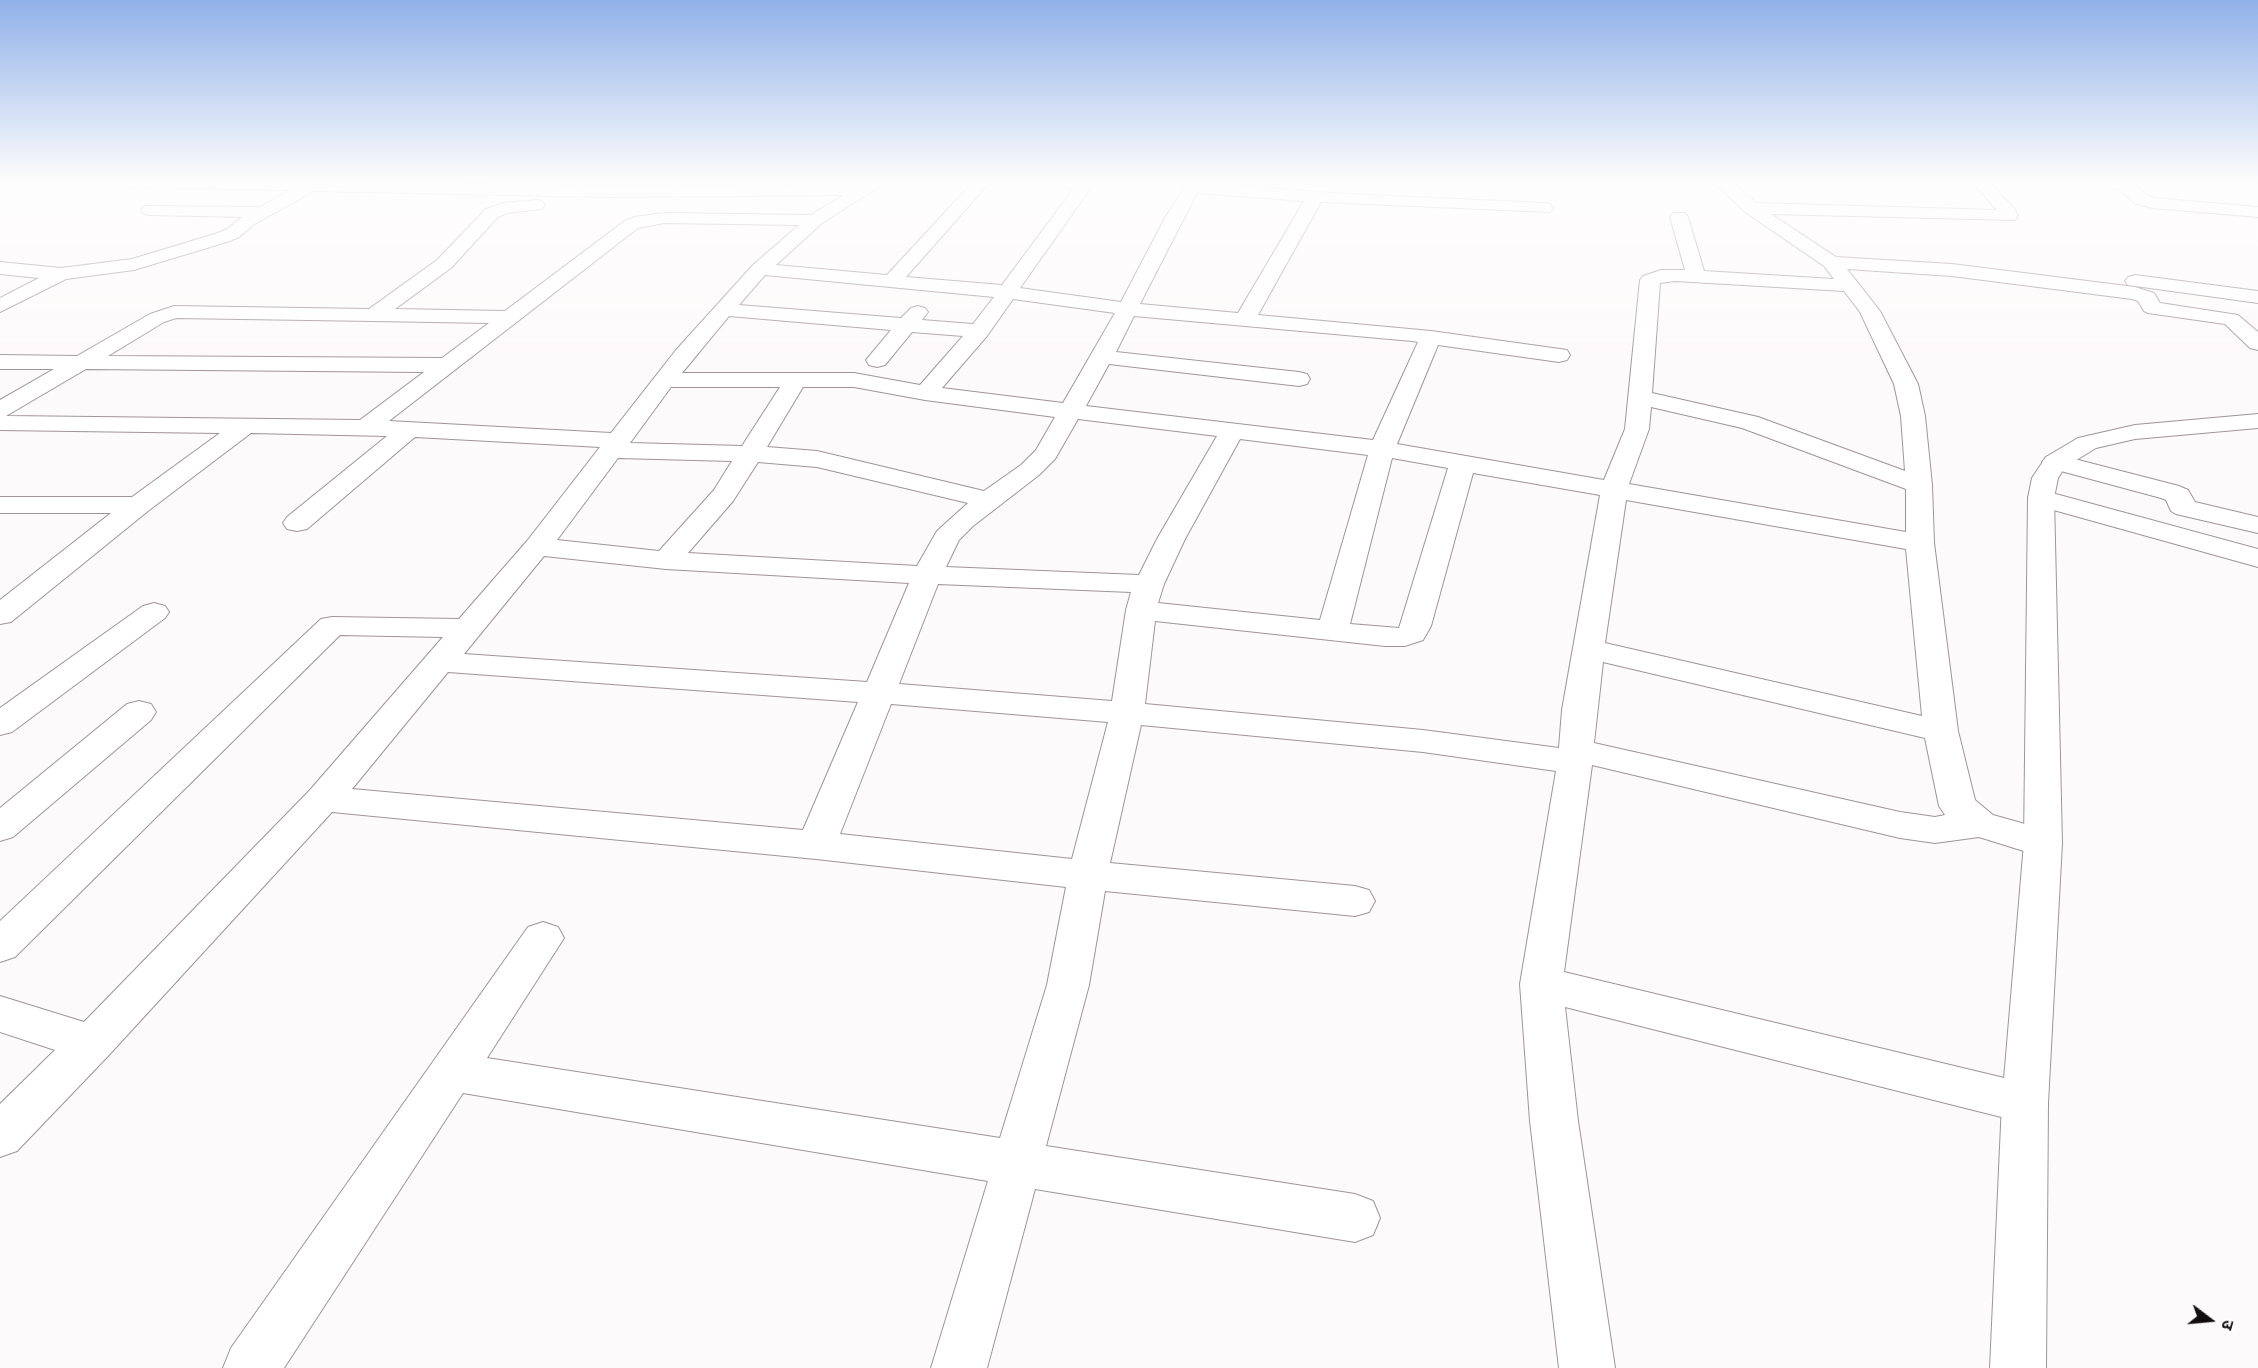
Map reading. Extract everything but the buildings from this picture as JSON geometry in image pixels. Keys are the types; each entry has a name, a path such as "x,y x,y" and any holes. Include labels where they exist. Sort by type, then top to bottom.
{"street":[{"path":"0,268 61,274 127,266 197,246"},
{"path":"374,315 444,264 461,246"},
{"path":"366,427 604,246"},
{"path":"0,1136 92,1043 323,799 442,662 537,547 665,380 760,269 786,246"},
{"path":"893,280 923,246"},
{"path":"925,393 979,331 1041,246"},
{"path":"816,845 927,575 953,529 1038,463 1102,357 1160,246"},
{"path":"1245,319 1287,246"},
{"path":"1687,246 1696,276"},
{"path":"1803,246 1842,274 1870,311 1906,384 1913,416 1919,485 1920,543 1941,731 1958,806 1980,824 2043,843"},
{"path":"760,269 1008,292 1128,309 1431,337 1559,354"},
{"path":"1587,1368 1554,1121 1541,984 1576,756 1579,710 1614,489 1635,434 1650,280 1661,276 1952,270 2135,293 2146,297 2151,307 2155,309 2230,319 2258,343"},
{"path":"3,303 61,274"},
{"path":"2135,281 2258,297"},
{"path":"877,360 940,285"},
{"path":"726,310 979,331"},
{"path":"0,410 157,318 174,312 512,317"},
{"path":"1333,629 1382,449 1431,337"},
{"path":"1102,357 1299,379"},
{"path":"0,362 448,365"},
{"path":"665,380 867,381 925,393 1382,449 1920,543"},
{"path":"666,560 724,495 795,381"},
{"path":"1639,398 1712,412 1749,422 1919,485"},
{"path":"2018,1368 2025,1103 2043,843 2041,498 2045,478 2055,462 2087,443 2109,437 2135,432 2258,421"},
{"path":"0,423 366,427 786,455 817,459 991,501"},
{"path":"0,615 138,505 248,424"},
{"path":"297,523 410,429"},
{"path":"959,1368 1068,985 1088,875 1127,713 1145,597 1171,538 1233,430"},
{"path":"537,547 666,560 927,575 1145,597 1397,638 1412,633 1463,462"},
{"path":"2055,462 2170,492 2180,496 2181,505 2186,508 2258,525"},
{"path":"2041,498 2258,558"},
{"path":"0,505 138,505"},
{"path":"0,589 29,593"},
{"path":"0,724 154,612"},
{"path":"0,945 332,626 470,628"},
{"path":"1589,649 1941,731"},
{"path":"442,662 1127,713 1576,756 1900,825 1935,830 1980,824"},
{"path":"0,828 139,712"},
{"path":"323,799 816,845 1355,901"},
{"path":"251,1368 543,938"},
{"path":"1541,984 2025,1103"},
{"path":"0,1014 92,1043"},
{"path":"452,1072 1355,1218"}]}
